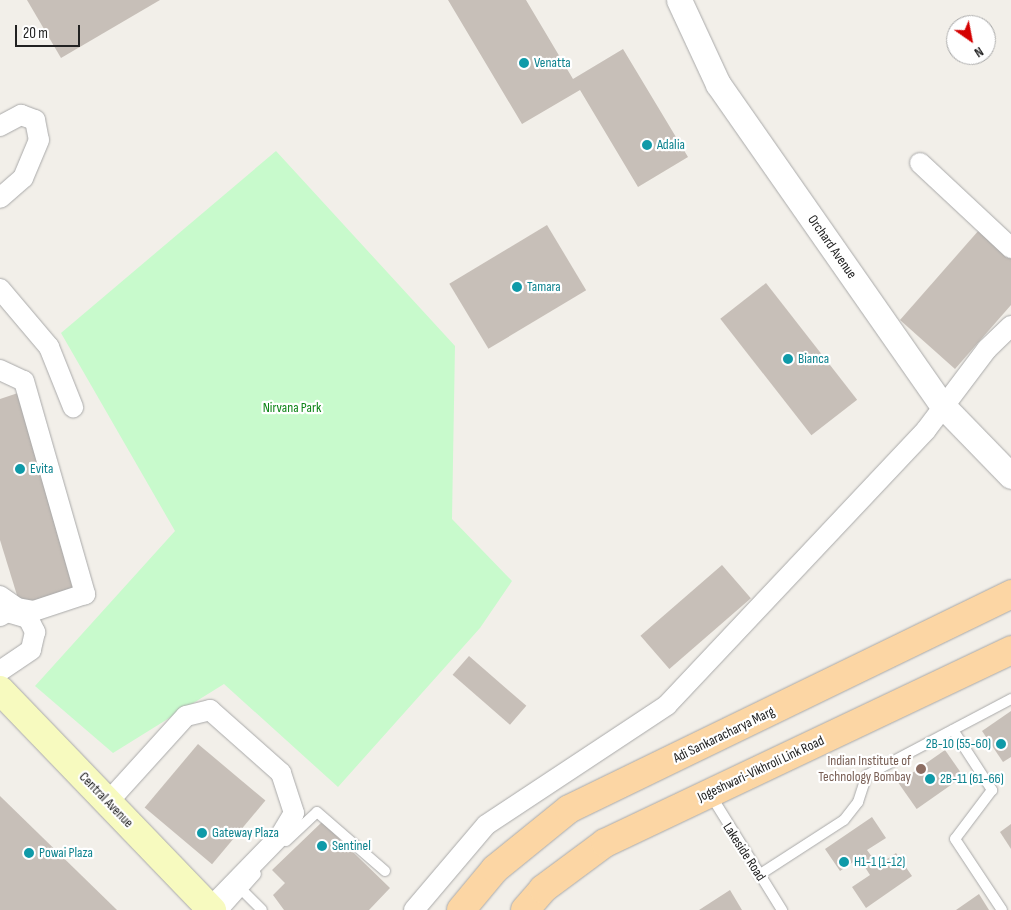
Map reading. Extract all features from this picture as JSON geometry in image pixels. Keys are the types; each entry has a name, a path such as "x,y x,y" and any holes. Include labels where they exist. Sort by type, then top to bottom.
{"main road":[{"name":"Adi Sankaracharya Marg","path":"461,910 495,869 569,809 1011,594"},
{"name":"Jogeshwari-Vikhroli Link Road","path":"525,910 543,889 605,843 1011,650"},
{"name":"Central Avenue","path":"0,690 215,910"}],"street":[{"name":"Orchard Avenue","path":"679,0 718,84 942,405 1011,476"},
{"path":"0,198 23,178 39,140 35,120 21,115 2,116"},
{"path":"920,163 1011,248"},
{"path":"0,289 49,347 73,408"},
{"path":"414,910 486,825 667,705 926,430 942,405 1011,326"},
{"path":"0,370 24,381 85,594 34,611 17,608 0,596"},
{"path":"0,616 7,612 28,618 35,632 31,650 0,671"},
{"path":"108,802 186,716 210,710 281,773 294,814 280,836 215,910"}],"lane":[{"path":"759,875 844,820 858,802 867,774 1011,699"},
{"path":"953,730 992,790 955,839 1002,910"},
{"name":"Lakeside Road","path":"710,793 782,910"},
{"path":"215,910 242,890 317,812 385,871"},
{"path":"242,890 262,910"}],"green space":[{"name":"Nirvana Park","path":"276,151 455,346 452,519 512,581 480,628 338,787 224,684 113,753 35,686 175,531 61,333"}],"building":[{"path":"27,0 160,0 61,58"},
{"path":"448,0 526,0 573,79 623,49 688,157 638,187 580,90 522,124"},
{"name":"Tamara","path":"547,225 586,290 488,349 449,284"},
{"path":"979,230 1011,258 1011,305 955,369 900,320"},
{"name":"Bianca","path":"766,283 857,400 811,435 720,319"},
{"name":"Evita","path":"18,393 73,589 20,605 0,540 0,399"},
{"path":"722,565 751,598 669,669 640,636"},
{"path":"469,656 526,706 510,725 453,675"},
{"name":"2B-10 (55-60)","path":"1011,711 1011,757 1003,762 982,731"},
{"name":"Gateway Plaza","path":"198,744 265,801 212,864 145,808"},
{"name":"2B-11 (61-66)","path":"945,750 963,776 917,809 898,783"},
{"name":"Powai Plaza","path":"0,796 117,910 0,910"},
{"name":"H1-1 (1-12)","path":"872,817 886,838 867,850 878,865 896,853 912,876 866,908 852,887 870,875 859,858 840,871 825,849"},
{"name":"Sentinel","path":"322,822 390,888 369,910 284,910 273,895 285,883 272,870"},
{"path":"1011,824 1011,849 1000,832"},
{"path":"730,890 742,910 699,910"},
{"path":"979,894 989,910 956,910"}],"place":[{"name":"Venatta","path":"524,63"},
{"name":"Adalia","path":"647,145"},
{"name":"Tamara","path":"517,287"},
{"name":"Bianca","path":"788,359"},
{"name":"Evita","path":"20,469"},
{"name":"2B-10 (55-60)","path":"1001,744"},
{"name":"Indian Institute of Technology Bombay","path":"921,769"},
{"name":"2B-11 (61-66)","path":"930,779"},
{"name":"Gateway Plaza","path":"202,833"},
{"name":"Sentinel","path":"322,846"},
{"name":"Powai Plaza","path":"29,853"},
{"name":"H1-1 (1-12)","path":"844,862"}]}
